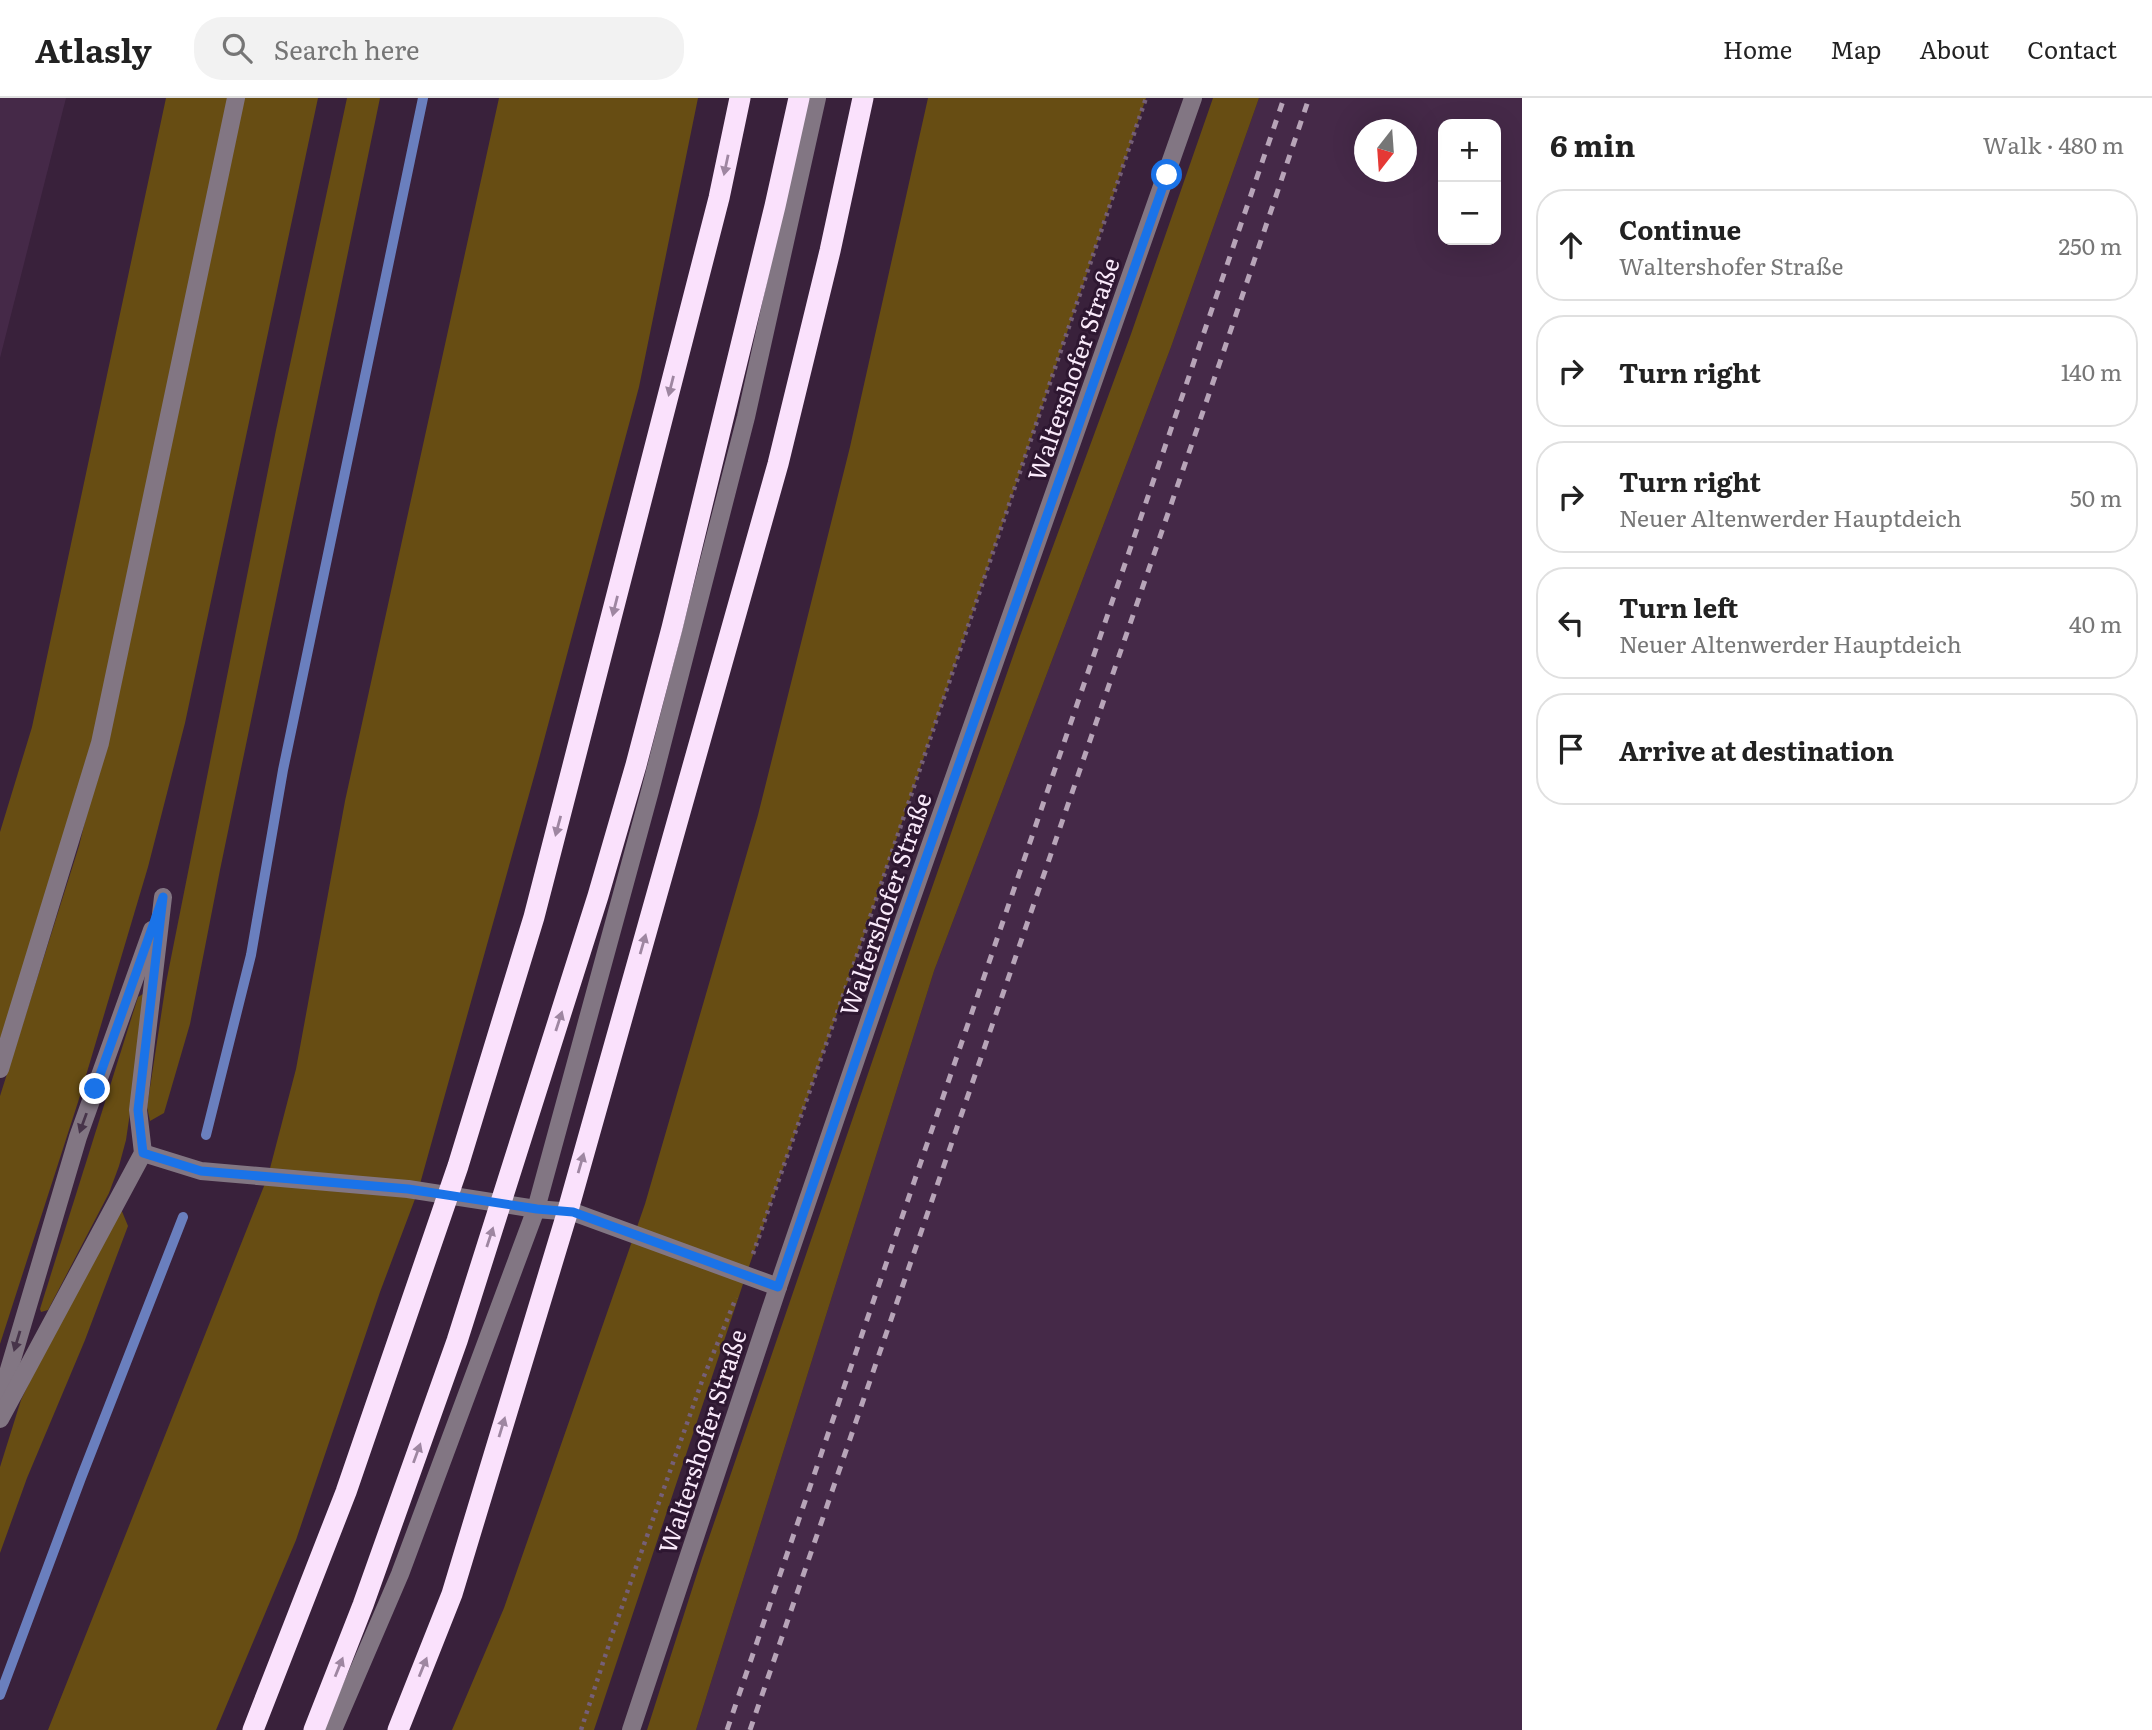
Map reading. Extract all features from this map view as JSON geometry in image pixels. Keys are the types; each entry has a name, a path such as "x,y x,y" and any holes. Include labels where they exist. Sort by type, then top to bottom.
{"highway":[{"path":"253,1730 355,1466 458,1166 530,930 719,198 740,98"},
{"path":"314,1730 363,1605 457,1341 598,896 672,628 799,98"},
{"path":"398,1730 452,1594 569,1204 778,464 830,251 863,98"}],"street":[{"path":"0,1069 100,743 236,98"},
{"path":"333,1730 400,1574 537,1209 650,791 746,417 817,98"},
{"name":"Waltershofer Straße","path":"631,1730 892,954 1193,98"},
{"path":"0,1400 78,1137 163,897 138,1110 143,1153 0,1419"},
{"path":"143,1153 201,1171 408,1189 573,1212 778,1287"}],"path":[{"path":"581,1730 702,1381 746,1275 862,941 1146,98"}],"shaded area":[{"path":"0,98 66,98 0,358"},
{"path":"166,98 236,98 100,743 0,1069 0,832 32,727"},
{"path":"242,98 318,98 185,723 148,867 79,1099 0,1344 0,1096 79,846 106,735"},
{"path":"347,98 380,98 190,1024 164,1113 150,1121 147,1107 166,983 276,430"},
{"path":"499,98 698,98 639,387 537,766 418,1191 380,1292 296,1540 216,1730 48,1730 268,1176 296,1069 345,801"},
{"path":"928,98 1146,98 594,1730 452,1730 504,1608 645,1204 758,815 850,447"},
{"path":"1213,98 1259,98 1171,347 934,971 696,1730 647,1730 702,1558 920,922"},
{"path":"1259,98 1522,98 1522,1730 696,1730 934,971 1171,347"},
{"path":"143,994 147,997 126,1140 119,1166 109,1193 48,1310 41,1312 138,997"},
{"path":"121,1209 128,1226 85,1340 27,1478 0,1553 0,1467 21,1400 49,1341"}],"waterway":[{"path":"206,1135 251,955 283,770 423,98"},
{"path":"0,1695 183,1217"}],"railway":[{"path":"727,1730 1284,98"},
{"path":"750,1730 1309,98"}],"route":[{"path":"95,1089 163,897 138,1110 143,1153 201,1171 408,1189 573,1212 778,1287 892,954 1167,175"}]}
